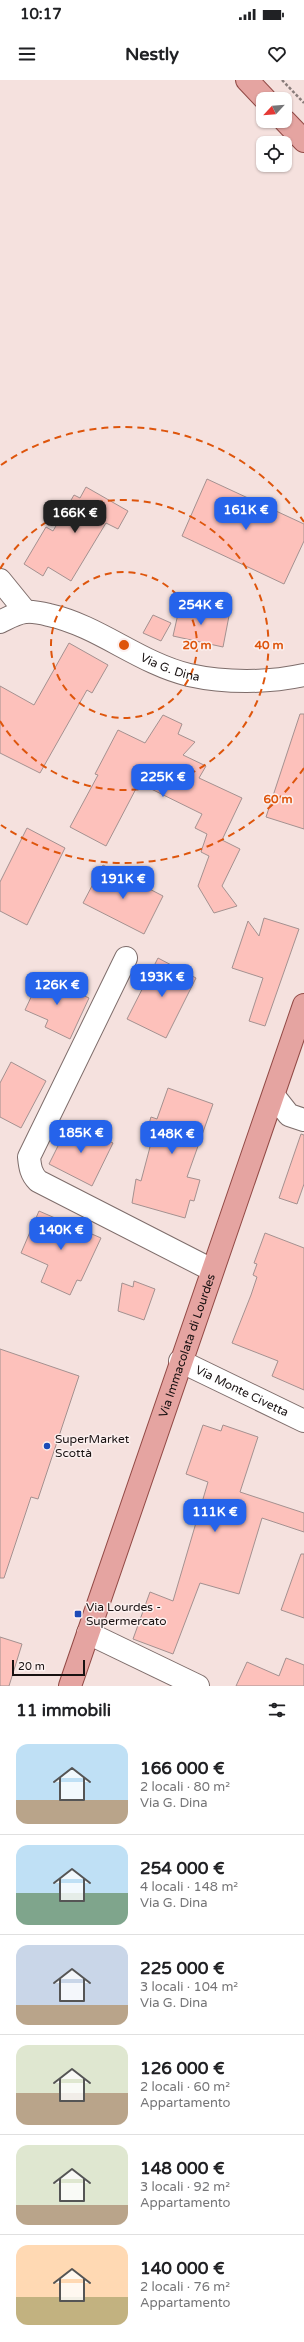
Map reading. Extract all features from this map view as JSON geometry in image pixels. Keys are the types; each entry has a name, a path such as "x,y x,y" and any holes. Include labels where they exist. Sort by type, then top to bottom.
{"main road":[{"path":"247,80 258,92"},
{"path":"292,128 304,141"},
{"name":"Via Immacolata di Lourdes","path":"70,1686 180,1361 274,1096 304,1005"}],"street":[{"path":"0,580 26,612 0,622"},
{"name":"Via G. Dina","path":"26,612 57,617 82,625 162,665 188,674 241,680 270,680 304,675"},
{"path":"126,958 29,1157 30,1167 33,1175 38,1181 212,1270"},
{"path":"274,1096 289,1115 304,1120"},
{"name":"Via Monte Civetta","path":"180,1361 304,1421"},
{"path":"88,1633 198,1686"}],"path":[{"path":"282,80 304,103"}],"building":[{"path":"207,479 304,524 304,541 284,584 182,536"},
{"path":"86,487 128,511 118,529 106,523 71,581 48,567 43,576 24,564 46,527 53,531 74,495 80,498"},
{"path":"180,605 229,616 223,647 173,636"},
{"path":"153,615 171,623 161,641 143,633"},
{"path":"69,643 108,665 92,693 87,690 40,773 0,753 0,686 34,705"},
{"path":"300,714 304,714 304,829 266,817"},
{"path":"163,715 182,724 178,734 195,742 183,755 206,766 199,778 242,798 222,840 240,849 222,886 237,906 214,913 198,886 209,856 201,852 207,834 195,828 202,814 139,783 106,846 70,827 98,775 95,774 118,730 145,743"},
{"path":"27,828 65,848 27,925 0,911 0,882"},
{"path":"103,865 163,896 144,934 83,903"},
{"path":"264,918 299,929 265,1026 249,1021 263,978 232,968 248,921 259,936"},
{"path":"158,958 196,978 166,1038 127,1019"},
{"path":"41,976 89,998 70,1039 45,1027 48,1020 25,1010"},
{"path":"11,1062 46,1081 21,1128 0,1117 0,1083"},
{"path":"168,1088 213,1104 187,1177 200,1180 194,1201 190,1200 185,1218 132,1203 136,1179 141,1181 150,1147 143,1144 151,1117 157,1119"},
{"path":"70,1122 113,1143 92,1186 49,1164"},
{"path":"301,1134 304,1135 304,1184 297,1204 279,1198"},
{"path":"39,1211 101,1238 81,1281 77,1280 70,1295 41,1282 48,1265 21,1253"},
{"path":"265,1233 304,1248 304,1390 272,1376 278,1361 232,1343 257,1277 253,1275 257,1264 254,1263"},
{"path":"134,1281 155,1289 144,1320 118,1311 122,1283 133,1287"},
{"path":"0,1349 79,1376 38,1499 31,1497 4,1578 0,1578"},
{"path":"203,1425 221,1431 223,1425 258,1437 240,1492 304,1513 304,1532 262,1518 239,1594 200,1583 173,1654 133,1639 150,1592 173,1601 208,1482 186,1474"},
{"path":"301,1554 304,1554 304,1618 281,1610"},
{"path":"0,1637 22,1644 9,1686 0,1686"},
{"path":"286,1658 304,1665 304,1686 236,1686 247,1662 279,1676"}],"place":[{"name":"SuperMarket Scottà","path":"47,1446"},
{"name":"Via Lourdes - Supermercato","path":"78,1614"}]}
